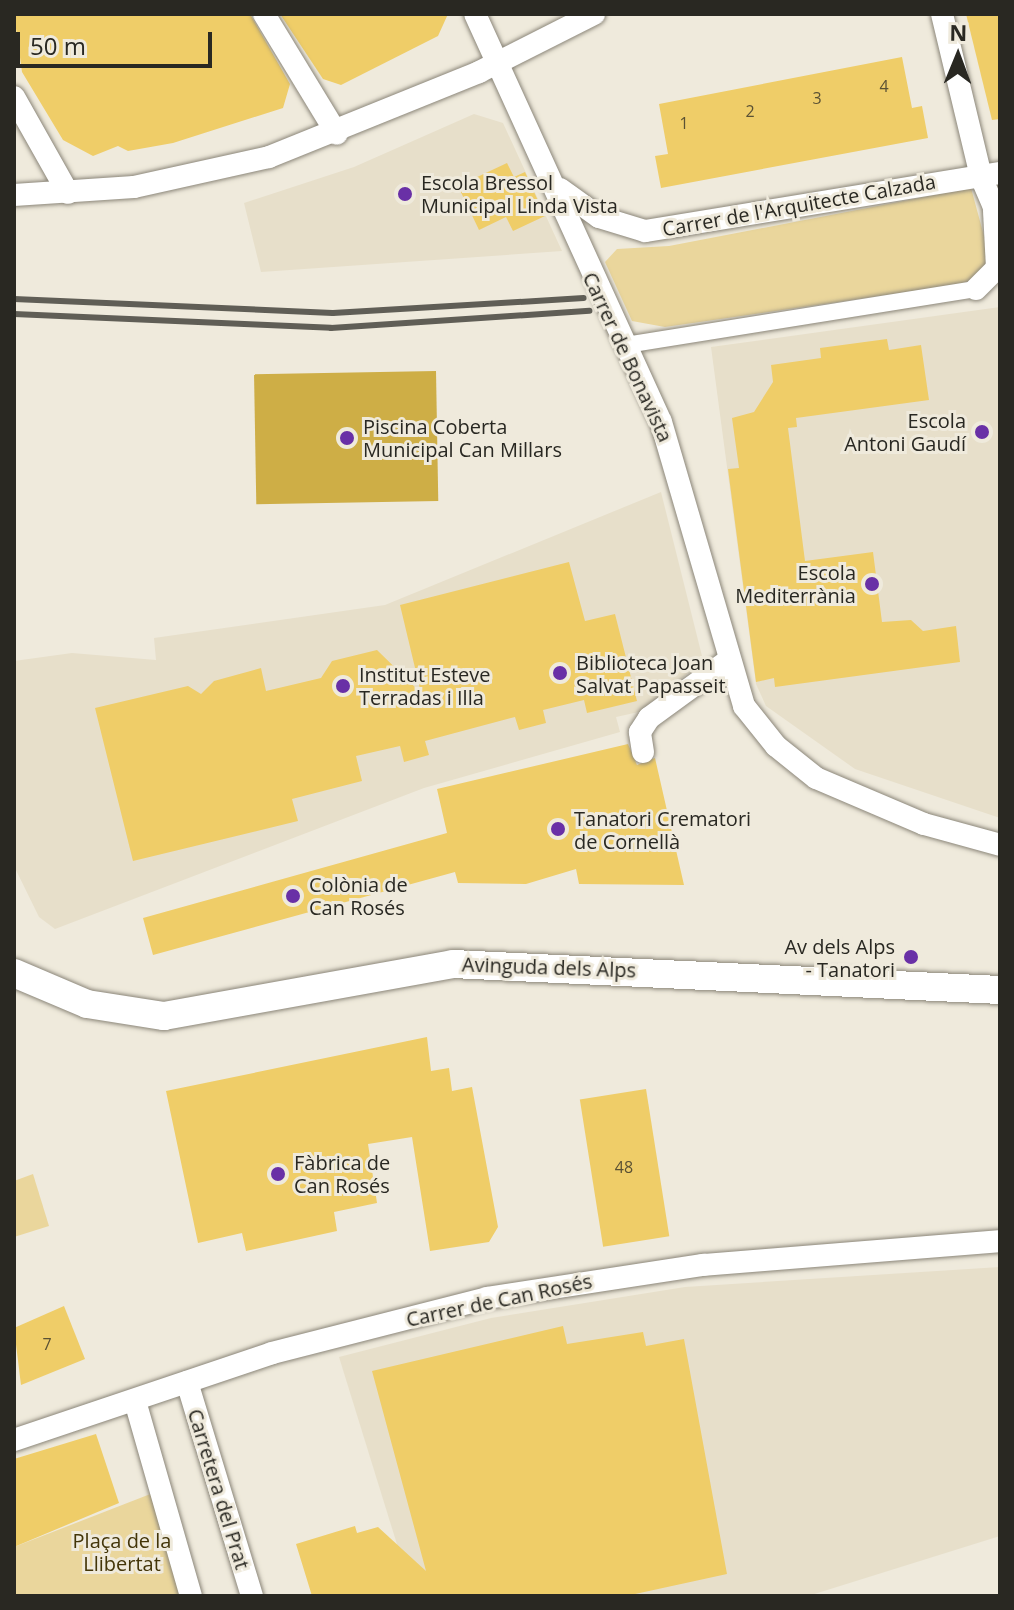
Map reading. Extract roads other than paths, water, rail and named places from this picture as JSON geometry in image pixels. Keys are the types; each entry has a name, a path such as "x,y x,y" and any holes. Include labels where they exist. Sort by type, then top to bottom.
{"street":[{"path":"264,14 337,134"},
{"name":"Carrer de Bonavista","path":"475,14 560,189 567,224 626,345 675,459 726,662 758,726 816,778 924,824 1000,845"},
{"path":"14,195 68,193 201,176 337,134 498,63 594,14"},
{"path":"626,345 976,289 997,268 997,215 991,175 942,14"},
{"path":"14,97 68,193"},
{"name":"Carrer de l'Arquitecte Calzada","path":"560,189 599,217 645,231 991,175"},
{"path":"643,752 640,732 649,718 726,662"},
{"name":"Avinguda dels Alps","path":"14,973 87,1004 164,1016 453,964 1000,990"},
{"name":"Carrer de Can Rosés","path":"14,1440 272,1353 556,1286 703,1265 1000,1241"},
{"name":"Carretera del Prat","path":"187,1382 252,1596"},
{"path":"135,1401 191,1596"}],"railway":[{"path":"14,299 333,313 584,298"},
{"path":"14,314 331,328 589,311"}],"place":[{"name":"Escola Bressol Municipal Linda Vista","path":"405,194"},
{"name":"Escola Antoni Gaudí","path":"982,432"},
{"name":"Piscina Coberta Municipal Can Millars","path":"347,438"},
{"name":"Escola Mediterrània","path":"872,584"},
{"name":"Biblioteca Joan Salvat Papasseit","path":"560,673"},
{"name":"Institut Esteve Terradas i Illa","path":"343,686"},
{"name":"Tanatori Crematori de Cornellà","path":"558,829"},
{"name":"Colònia de Can Rosés","path":"293,896"},
{"name":"Av dels Alps - Tanatori","path":"911,957"},
{"name":"Fàbrica de Can Rosés","path":"278,1174"}],"park label":[{"name":"Plaça de la Llibertat","path":"122,1552"}]}
